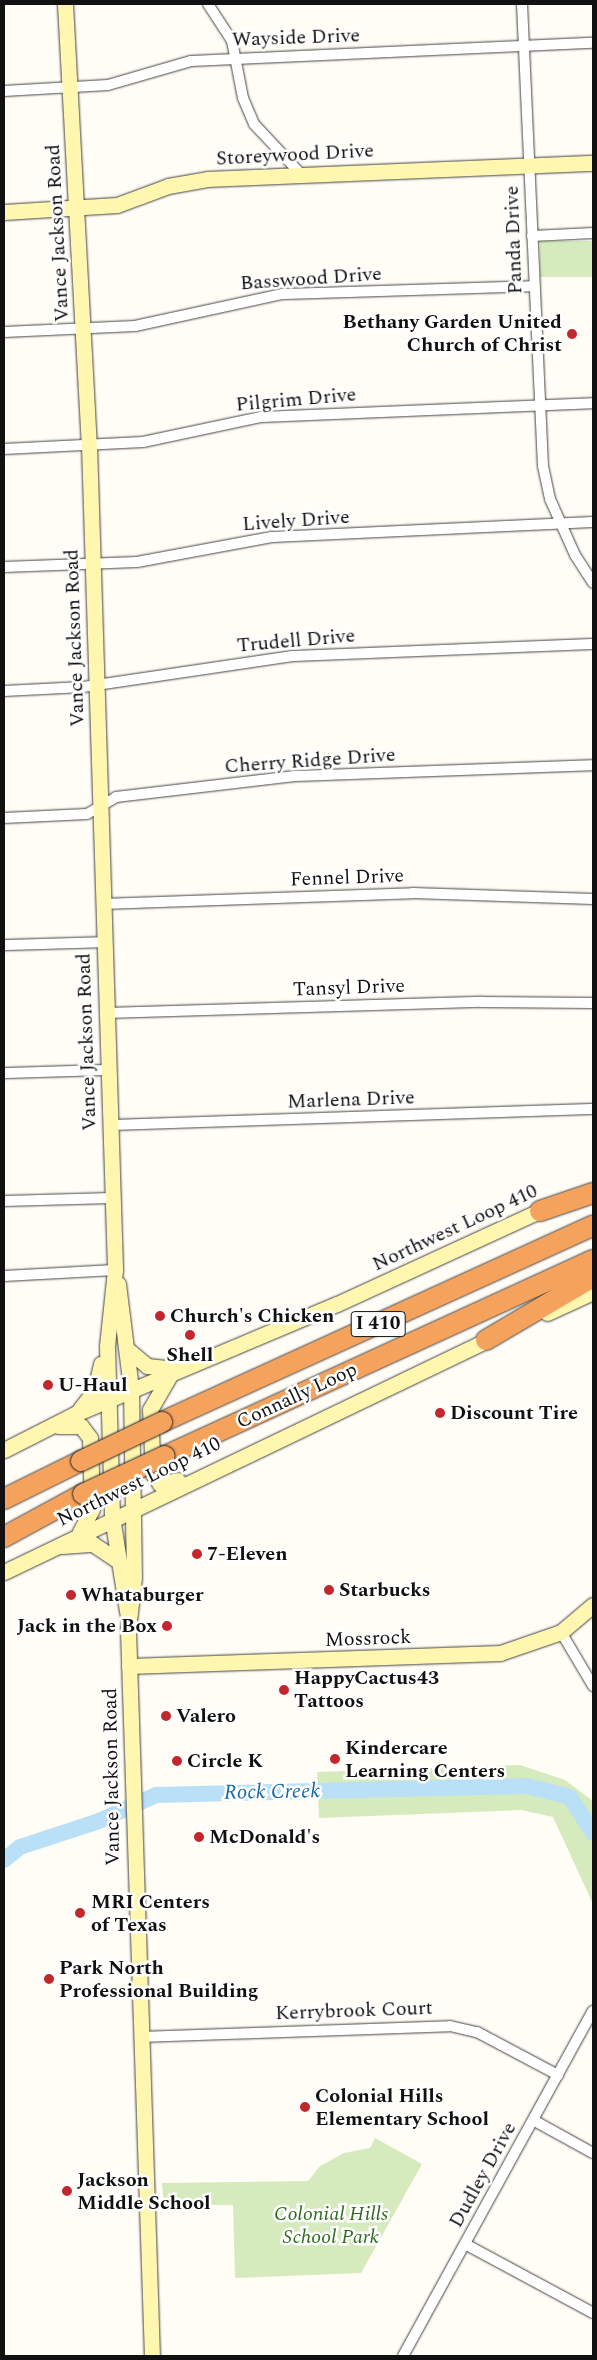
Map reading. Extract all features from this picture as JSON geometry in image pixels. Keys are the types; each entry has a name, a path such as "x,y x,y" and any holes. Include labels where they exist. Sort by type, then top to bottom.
{"highway":[{"path":"540,1211 593,1193"},
{"name":"Connally Loop","path":"81,1457 156,1425 593,1226"},
{"name":"Connally Loop","path":"4,1537 83,1494 593,1260"},
{"path":"486,1340 593,1277"},
{"path":"4,1486 81,1457"},
{"path":"4,1499 81,1457"}],"main road":[{"name":"Vance Jackson Road","path":"66,4 89,445 115,1270 131,1390 134,1577 128,1617"},
{"name":"Storeywood Drive","path":"4,212 77,209 116,205 188,182 301,174 593,163"},
{"name":"Northwest Loop 410","path":"4,1450 75,1414 337,1304 593,1187"},
{"name":"Vance Jackson Road","path":"115,1270 107,1346 112,1517 128,1617 140,2037 152,2356"},
{"name":"Northwest Loop 410","path":"4,1572 80,1532 212,1469 486,1340 593,1292"},
{"path":"75,1414 96,1390 107,1346"},
{"path":"127,1349 147,1366 176,1370"},
{"path":"176,1370 160,1384 150,1410 153,1474 165,1485 212,1469"},
{"path":"45,1429 75,1424 90,1438 92,1509 80,1532"},
{"path":"48,1548 93,1544 118,1561"},
{"name":"Mossrock","path":"129,1666 476,1655 531,1646 561,1632 593,1605"}],"street":[{"path":"208,4 228,32 237,58 243,98 254,124 301,174"},
{"name":"Panda Drive","path":"522,4 538,405 547,489 561,525 593,583"},
{"name":"Wayside Drive","path":"4,90 108,85 190,61 593,43"},
{"path":"532,236 593,233"},
{"name":"Basswood Drive","path":"4,332 135,326 282,294 534,286"},
{"name":"Pilgrim Drive","path":"4,448 143,442 261,417 593,404"},
{"name":"Lively Drive","path":"4,567 92,564 176,557 272,537 561,525 593,522"},
{"name":"Trudell Drive","path":"4,691 96,684 293,656 593,644"},
{"name":"Cherry Ridge Drive","path":"4,818 86,814 116,797 296,776 593,765"},
{"name":"Fennel Drive","path":"102,904 412,893 593,899"},
{"path":"4,945 104,942"},
{"name":"Tansyl Drive","path":"106,1013 482,1002 593,1003"},
{"path":"4,1073 108,1070"},
{"name":"Marlena Drive","path":"110,1125 593,1109"},
{"path":"4,1201 112,1198"},
{"path":"4,1276 115,1270"},
{"path":"561,1632 593,1686"},
{"name":"Dudley Drive","path":"403,2356 593,2011"},
{"name":"Kerrybrook Court","path":"140,2037 450,2026 485,2036 558,2075"},
{"path":"533,2120 593,2153"},
{"path":"465,2244 593,2312"}],"green space":[{"path":"540,241 593,241 593,277 540,277"},
{"path":"520,1765 565,1780 593,1801 593,1904 553,1817 521,1810 319,1818 317,1772"},
{"name":"Colonial Hills School Park","path":"375,2138 422,2164 361,2273 235,2278 233,2205 164,2205 162,2183 308,2181 320,2166 344,2153 370,2148"}],"waterway":[{"name":"Rock Creek","path":"4,1860 20,1847 99,1821 156,1795 527,1786 570,1797 593,1833"}],"place":[{"name":"Bethany Garden United Church of Christ","path":"572,334"},
{"name":"Church's Chicken","path":"160,1316"},
{"name":"Shell","path":"190,1335"},
{"name":"U-Haul","path":"48,1385"},
{"name":"Discount Tire","path":"440,1413"},
{"name":"7-Eleven","path":"197,1554"},
{"name":"Starbucks","path":"329,1590"},
{"name":"Whataburger","path":"71,1595"},
{"name":"Jack in the Box","path":"167,1626"},
{"name":"HappyCactus43 Tattoos","path":"284,1690"},
{"name":"Valero","path":"166,1716"},
{"name":"Kindercare Learning Centers","path":"335,1759"},
{"name":"Circle K","path":"177,1761"},
{"name":"McDonald's","path":"199,1837"},
{"name":"MRI Centers of Texas","path":"80,1913"},
{"name":"Park North Professional Building","path":"49,1979"},
{"name":"Colonial Hills Elementary School","path":"305,2107"},
{"name":"Jackson Middle School","path":"67,2191"}]}
